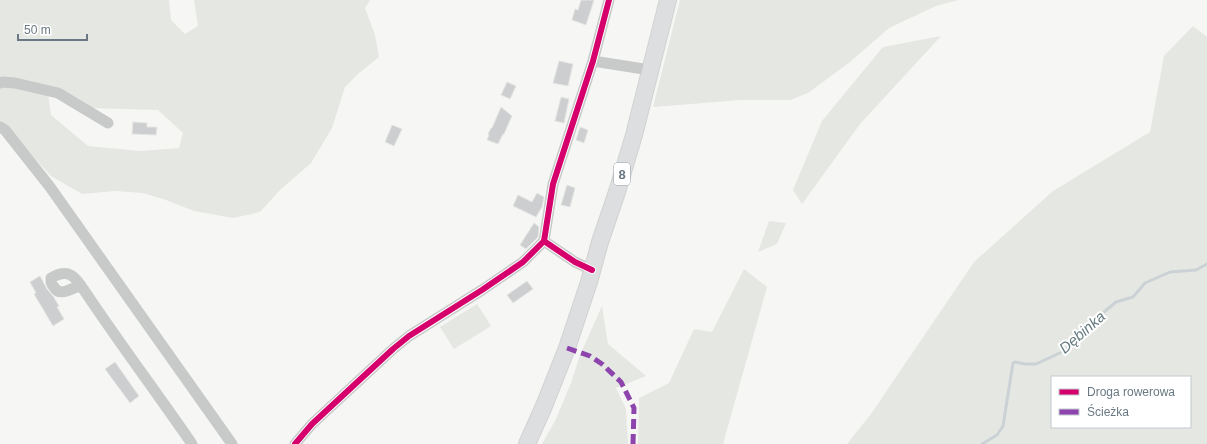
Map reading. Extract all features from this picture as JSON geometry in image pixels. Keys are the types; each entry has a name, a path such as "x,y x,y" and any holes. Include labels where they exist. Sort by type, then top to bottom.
{"highway":[{"name":"8","path":"527,444 567,348 592,270 634,135 668,0"}],"street":[{"path":"295,444 312,424 409,336 523,262 544,241 554,184 593,61 610,0"},
{"path":"593,61 650,70"},
{"path":"0,83 15,83 58,94 108,123"},
{"path":"0,127 5,130 50,187 232,444"},
{"path":"544,241 575,262 592,270"},
{"path":"81,286 192,444"}],"shaded area":[{"path":"0,0 169,0 171,20 185,34 198,26 194,0 370,0 365,8 375,35 379,57 359,73 345,87 332,128 311,163 280,190 260,212 233,218 194,211 143,193 115,191 82,194 51,176 7,128 0,124 0,86 17,86 48,94 51,115 88,146 140,151 179,148 183,133 158,110 90,108 59,91 16,80 0,80"},
{"path":"680,0 958,0 936,6 889,28 850,62 808,93 790,100 741,100 653,107"},
{"path":"1193,26 1207,37 1207,444 847,444 871,414 974,262 1053,191 1150,132 1164,56"},
{"path":"941,36 860,124 802,204 793,190 822,121 883,47"},
{"path":"769,221 786,223 777,244 758,252"},
{"path":"744,269 767,287 723,444 638,444 639,398 669,383 694,329 712,332"},
{"path":"477,304 491,326 454,349 440,327"},
{"path":"602,306 608,344 646,376 616,388 626,409 628,444 542,444 556,419 571,383 580,355"}],"building":[{"path":"581,0 594,0 586,25 572,20 575,9 578,10"},
{"path":"559,61 573,64 568,86 553,83"},
{"path":"507,82 516,86 510,99 501,95"},
{"path":"561,97 569,99 564,123 555,121"},
{"path":"501,107 512,116 498,144 487,140 488,134"},
{"path":"133,122 147,123 147,127 157,127 156,135 132,134"},
{"path":"392,125 402,129 394,146 385,142"},
{"path":"580,127 588,130 584,143 576,140"},
{"path":"567,185 575,188 570,207 561,205"},
{"path":"537,193 544,197 542,207 536,217 513,206 518,195 532,202"},
{"path":"534,223 539,227 538,237 526,249 520,245"},
{"path":"40,276 59,306 57,307 64,319 53,326 34,294 36,293 30,282"},
{"path":"527,281 533,289 513,303 507,295"},
{"path":"115,362 139,396 130,403 105,369"}],"waterway":[{"name":"Dębinka","path":"982,444 997,435 1003,426 1013,363 1036,364 1064,351 1079,333 1116,302 1133,297 1145,283 1170,272 1196,270 1207,264"}],"marked path":[{"path":"567,348 590,356 602,364 621,382 634,408 633,444"}],"cycle path":[{"path":"592,270 575,262 544,241 553,184 593,61 609,0"},
{"path":"295,444 312,424 393,349 409,336 523,262 544,241"}]}
